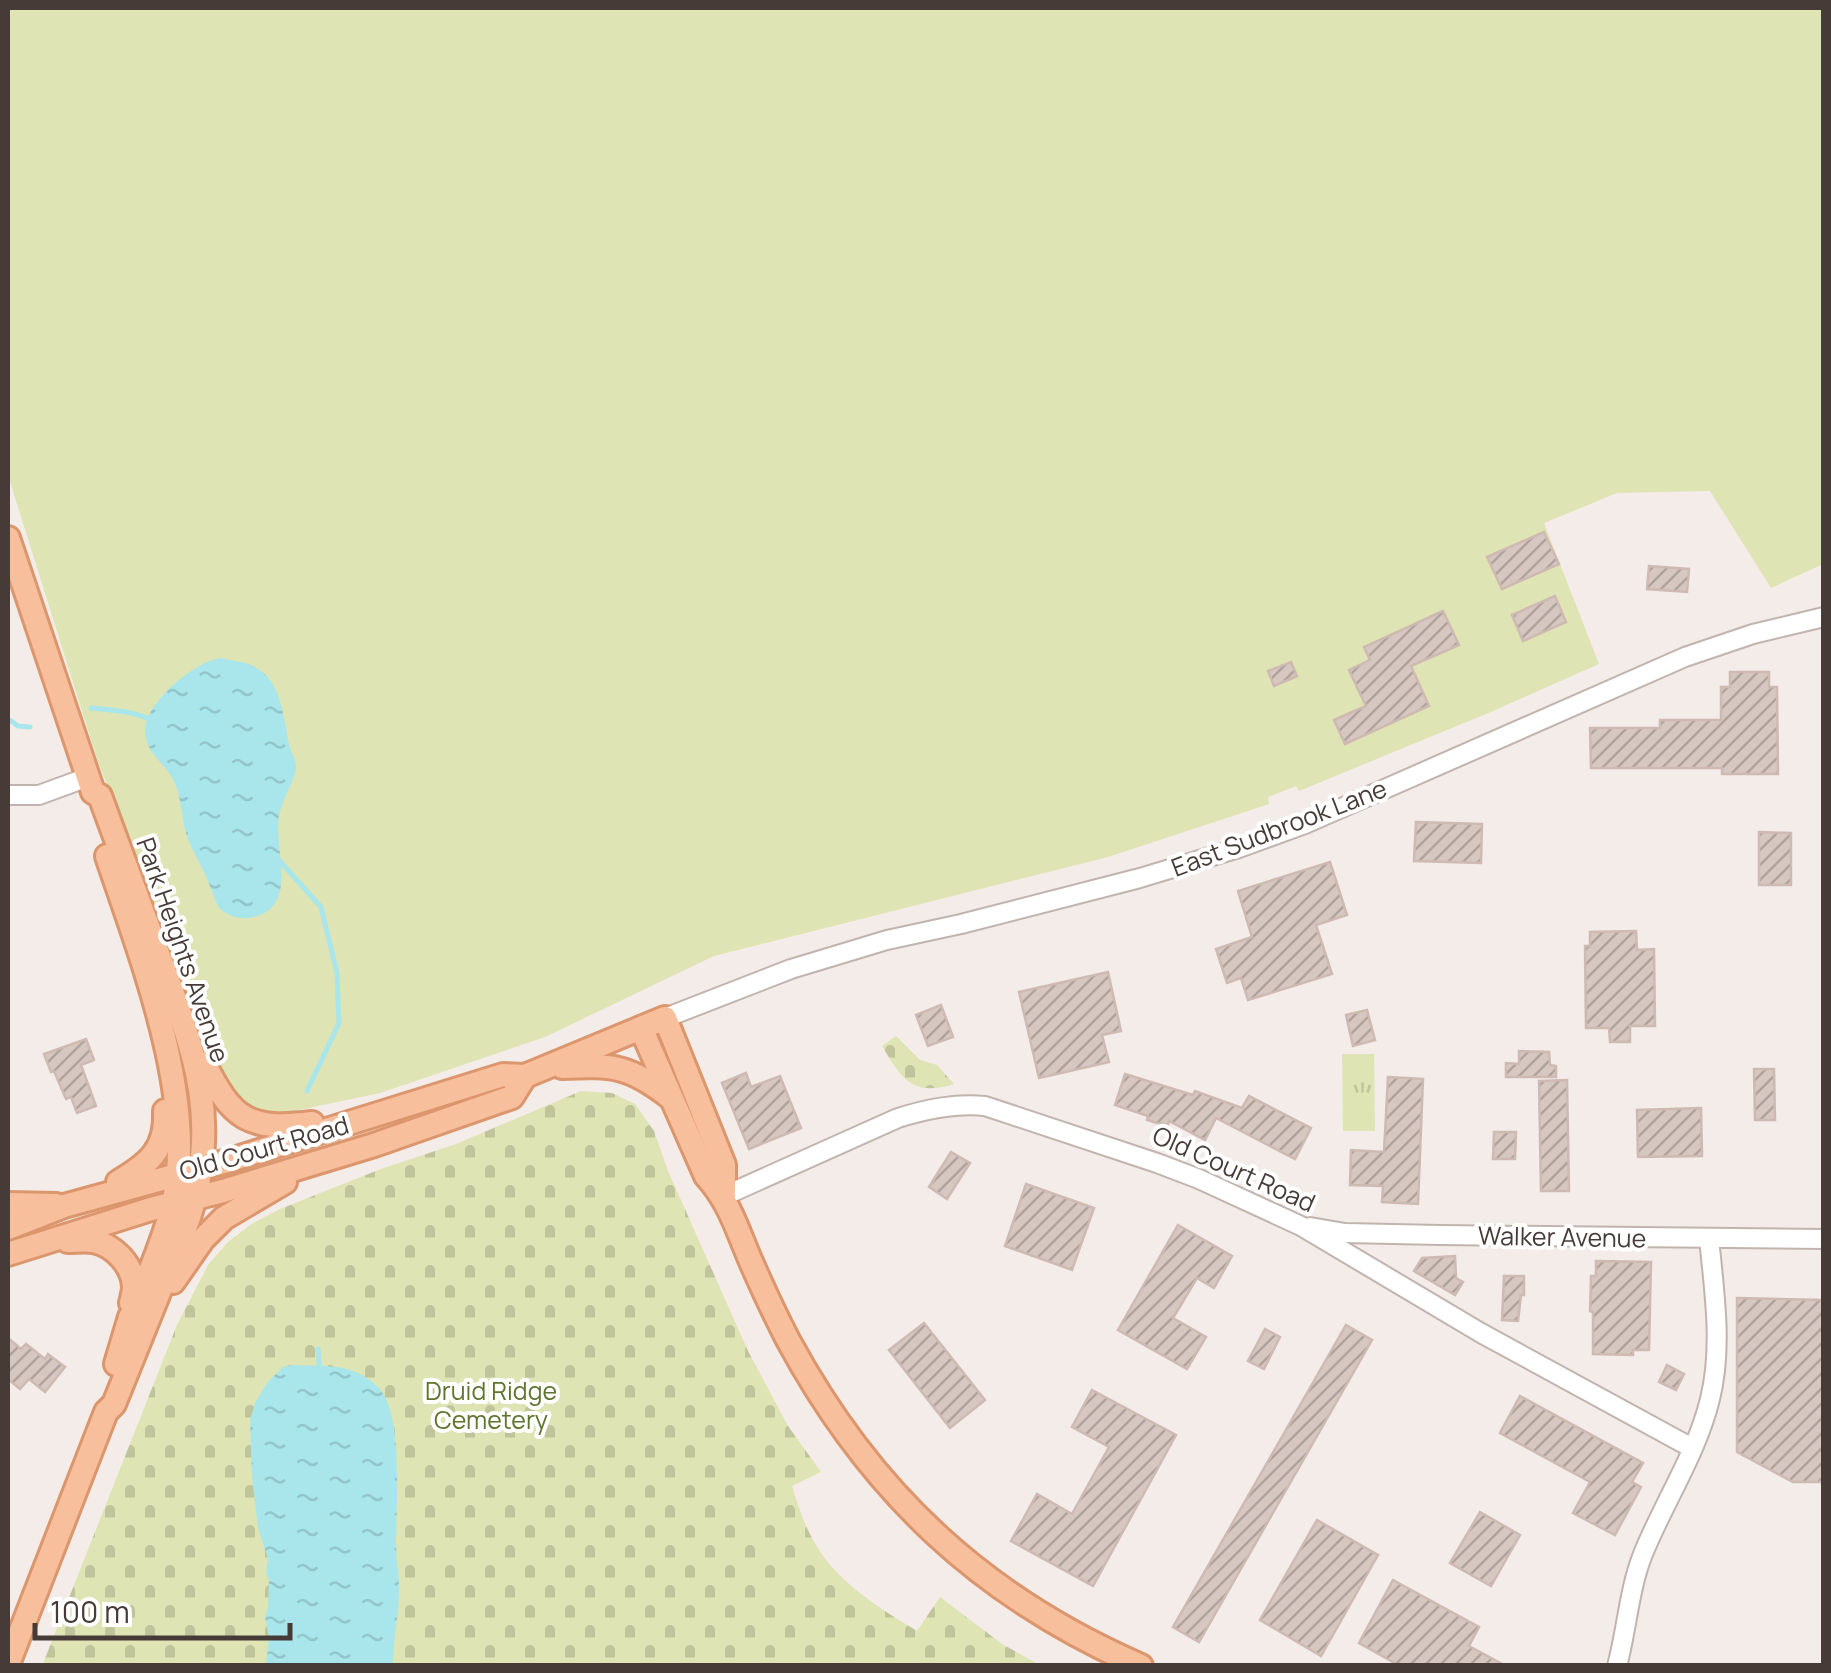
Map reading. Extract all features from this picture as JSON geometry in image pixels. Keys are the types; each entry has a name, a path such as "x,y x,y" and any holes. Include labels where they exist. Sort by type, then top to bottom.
{"main road":[{"name":"Park Heights Avenue","path":"8,538 91,785 100,796 189,1038 202,1090 204,1146 201,1168 135,1312 140,1317 105,1401 106,1412 8,1664"},
{"name":"Park Heights Avenue","path":"91,785 88,801 144,970 168,1059 178,1112 177,1174 184,1200"},
{"name":"Old Court Road","path":"8,1228 64,1206 503,1075 535,1072 664,1018"},
{"path":"664,1018 724,1165 724,1196"},
{"path":"641,1028 706,1176 724,1196 754,1268 807,1374 883,1481 962,1558 1028,1607 1075,1635 1141,1666"},
{"path":"189,1038 221,1096 248,1119 286,1126 360,1120"},
{"path":"93,1198 150,1160 166,1132 162,1068 168,1059"},
{"path":"535,1072 604,1066 623,1069 674,1100"},
{"name":"Old Court Road","path":"8,1254 322,1161 512,1097 535,1072"},
{"path":"140,1317 224,1218 322,1161"},
{"path":"8,1204 64,1206"},
{"path":"50,1240 94,1241 122,1257 134,1286 140,1317"}],"street":[{"name":"East Sudbrook Lane","path":"664,1018 791,968 1124,882 1238,848 1305,824 1685,657 1824,616"},
{"path":"8,796 39,795 91,785"},
{"name":"Old Court Road","path":"724,1196 898,1118 924,1110 985,1106 1157,1163 1301,1226 1481,1333 1692,1448"},
{"name":"Walker Avenue","path":"1301,1226 1345,1233 1824,1238"},
{"path":"1617,1666 1641,1559 1692,1448 1710,1398 1716,1324 1709,1238"}],"green space":[{"path":"8,8 1823,8 1823,564 1771,588 1710,491 1617,493 1544,523 1599,664 1299,791 1296,786 1268,797 1269,804 1108,857 714,956 545,1037 380,1093 285,1113 259,1112 239,1105 210,1064 184,980 97,759 8,475"},
{"path":"896,1036 920,1060 937,1065 954,1084 928,1088 902,1076 882,1046"},
{"path":"1342,1054 1374,1054 1375,1131 1343,1131"},
{"name":"Druid Ridge Cemetery","path":"581,1091 612,1093 635,1104 654,1131 748,1351 788,1426 821,1472 792,1486 808,1531 825,1559 861,1594 917,1631 940,1597 1002,1644 1040,1665 42,1666 177,1325 208,1265 228,1242 280,1209 456,1144"}],"water":[{"path":"221,658 251,665 269,679 279,699 296,765 279,816 281,888 268,911 249,918 231,916 219,908 186,835 175,783 148,746 145,730 154,707 174,685 198,667"},
{"path":"283,1367 348,1369 368,1379 386,1399 397,1461 399,1592 393,1665 266,1665 268,1559 258,1528 250,1420 267,1383"}],"building":[{"path":"1544,532 1559,564 1502,589 1487,557"},
{"path":"1649,566 1689,569 1687,592 1647,589"},
{"path":"1555,596 1566,622 1523,641 1512,615"},
{"path":"1443,611 1459,645 1411,666 1429,706 1345,744 1334,720 1366,706 1349,670 1370,660 1364,647"},
{"path":"1291,662 1297,676 1274,686 1268,671"},
{"path":"1730,672 1769,672 1769,687 1777,687 1778,774 1722,774 1722,768 1591,768 1590,728 1660,728 1660,720 1721,720 1721,687 1730,687"},
{"path":"1416,822 1482,824 1481,863 1414,861"},
{"path":"1759,832 1791,833 1791,885 1759,885"},
{"path":"1330,862 1347,915 1316,925 1332,974 1248,1000 1241,978 1227,983 1216,949 1252,937 1238,891"},
{"path":"1636,931 1637,950 1654,949 1655,1026 1630,1026 1630,1042 1610,1042 1609,1028 1586,1028 1585,946 1590,946 1590,932"},
{"path":"1108,972 1121,1031 1102,1035 1109,1062 1039,1078 1019,992"},
{"path":"941,1005 953,1037 928,1046 916,1015"},
{"path":"1367,1010 1375,1040 1353,1046 1346,1015"},
{"path":"86,1039 94,1060 81,1065 96,1106 77,1113 44,1054"},
{"path":"1519,1051 1549,1052 1556,1077 1506,1077 1506,1063 1519,1064"},
{"path":"1754,1069 1774,1069 1775,1120 1755,1120"},
{"path":"746,1073 751,1087 780,1076 801,1128 749,1149 722,1083"},
{"path":"1125,1074 1193,1095 1195,1091 1242,1108 1249,1096 1311,1128 1295,1159 1216,1118 1205,1140 1169,1121 1168,1125 1157,1123 1115,1105"},
{"path":"1388,1077 1423,1079 1418,1204 1382,1202 1383,1186 1350,1185 1351,1150 1384,1152"},
{"path":"1567,1080 1569,1191 1541,1191 1539,1081"},
{"path":"1701,1108 1702,1156 1638,1157 1637,1110"},
{"path":"1494,1132 1516,1132 1515,1159 1493,1159"},
{"path":"951,1152 970,1163 947,1199 929,1187"},
{"path":"1026,1184 1094,1208 1072,1270 1005,1246"},
{"path":"1178,1225 1232,1256 1214,1288 1197,1278 1173,1318 1206,1337 1187,1369 1118,1330"},
{"path":"1455,1256 1456,1278 1463,1282 1455,1295 1414,1271 1422,1258"},
{"path":"1596,1261 1651,1262 1649,1350 1633,1350 1633,1355 1593,1354 1591,1276 1596,1276"},
{"path":"1504,1276 1524,1276 1518,1321 1502,1320"},
{"path":"1737,1298 1824,1300 1824,1482 1793,1482 1737,1452"},
{"path":"924,1323 985,1400 950,1428 889,1350"},
{"path":"1346,1325 1372,1340 1199,1642 1173,1627"},
{"path":"1265,1329 1280,1337 1264,1369 1248,1361"},
{"path":"8,1338 21,1349 26,1344 45,1359 48,1354 65,1367 45,1392 29,1379 20,1389 8,1379"},
{"path":"1667,1365 1684,1374 1676,1390 1659,1382"},
{"path":"1092,1390 1176,1435 1093,1586 1011,1541 1037,1494 1072,1514 1109,1447 1072,1427"},
{"path":"1520,1396 1643,1463 1632,1482 1641,1487 1615,1535 1573,1513 1590,1482 1500,1433"},
{"path":"1480,1512 1520,1535 1491,1586 1450,1563"},
{"path":"1317,1520 1378,1555 1321,1656 1260,1620"},
{"path":"1393,1580 1479,1627 1469,1646 1506,1666 1400,1666 1359,1643"}],"waterway":[{"path":"91,708 151,720"},
{"path":"8,719 18,726 30,727"},
{"path":"278,859 321,907 337,973 339,1023 307,1091"},
{"path":"318,1349 320,1373"}]}
